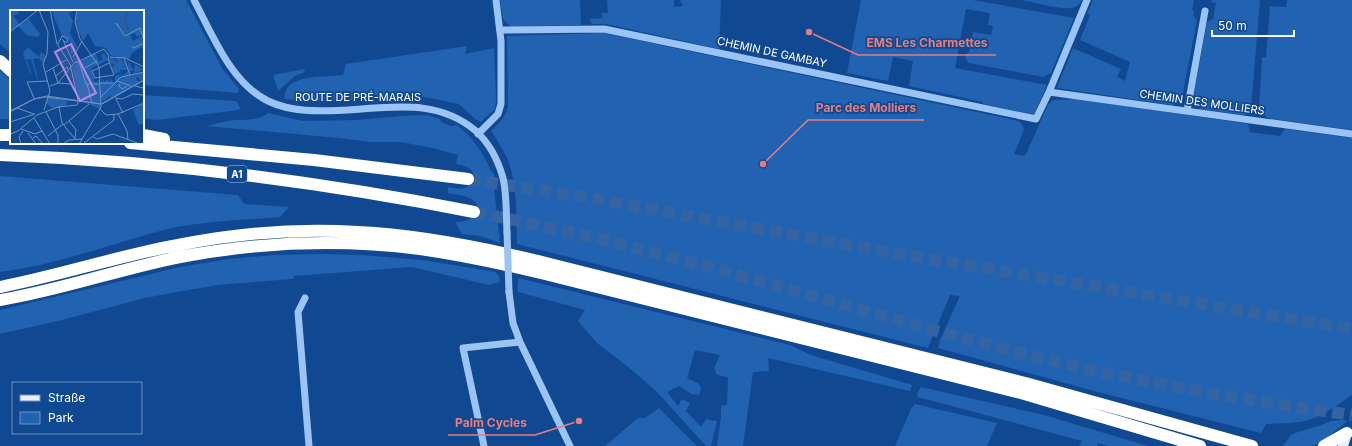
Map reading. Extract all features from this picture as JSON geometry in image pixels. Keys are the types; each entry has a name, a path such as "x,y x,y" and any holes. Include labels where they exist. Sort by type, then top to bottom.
{"highway":[{"path":"0,61 10,70"},
{"path":"144,135 224,151"},
{"name":"A1","path":"142,144 314,160 468,179"},
{"name":"A1","path":"0,155 120,162 271,178 366,192 474,212"},
{"path":"0,160 32,156"},
{"path":"2,286 155,249 236,236 283,231 306,231 358,232 405,236 492,250 546,263 1029,384 1252,446"},
{"path":"0,300 152,263 201,253 244,247 281,244 327,243 386,246 420,250 472,258 545,274 1013,392 1200,446"},
{"path":"1324,446 1350,431"}],"main road":[{"path":"1333,446 1350,431"},
{"path":"1343,446 1350,431"}],"street":[{"name":"ROUTE DE PRÉ-MARAIS","path":"194,0 223,55 237,76 248,87 268,101 288,108 312,111 394,107 429,108 455,117 478,134 490,147 499,166 505,189 509,292 513,323 520,342 570,446"},
{"path":"478,134 498,114 501,104 500,30 496,0"},
{"path":"1049,92 1087,0"},
{"path":"1187,111 1205,10"},
{"name":"CHEMIN DE GAMBAY","path":"500,30 604,29 1036,119 1049,92"},
{"name":"CHEMIN DES MOLLIERS","path":"1049,92 1352,134"},
{"path":"305,298 298,312 309,446"},
{"path":"484,446 463,348 520,342"}],"green space":[{"path":"0,0 186,0 222,68 239,89 238,93 144,85 144,10 10,10 10,52 0,44"},
{"path":"500,0 580,0 581,25 510,27 503,18"},
{"path":"607,0 674,0 674,7 683,6 680,0 721,0 719,49 606,24 592,24 589,19 603,18 601,13 608,13"},
{"path":"861,0 973,0 1074,18 1051,73 1043,77 969,63 965,58 966,54 969,52 973,32 991,35 993,26 988,25 990,13 966,9 955,68 1047,85 1034,115 909,86 913,61 893,57 888,81 847,73"},
{"path":"1021,0 1082,0 1075,7 1067,8 1054,7"},
{"path":"1093,0 1194,0 1192,10 1194,11 1193,15 1197,20 1182,98 1173,105 1057,88 1073,48 1121,69 1117,77 1125,81 1130,62 1080,40 1090,15 1087,14"},
{"path":"1212,0 1260,0 1251,109 1244,115 1200,109 1193,99 1207,22 1213,19 1216,3 1211,2"},
{"path":"1287,0 1352,0 1352,130 1267,118 1259,108 1262,57 1266,57 1270,6 1286,7"},
{"path":"604,33 1019,121 1024,130 1014,154 1025,156 1048,105 1053,100 1080,99 1248,124 1250,132 1280,136 1285,129 1352,138 1352,395 1319,416 1298,422 1266,424 1261,433 1094,391 938,348 940,340 960,296 950,295 928,348 517,244 516,201 511,168 507,158 491,131 504,117 508,107 507,36"},
{"path":"467,46 465,54 494,48 495,109 481,122 475,119 459,104 419,96 320,102 284,99 286,91 290,85 295,82 308,78 343,75 346,64"},
{"path":"304,69 305,72 295,76 278,91 273,75"},
{"path":"0,70 10,80 10,119 0,119"},
{"path":"144,95 236,101 241,109 232,111 156,120 144,118"},
{"path":"268,113 303,121 357,120 428,115 440,119 441,122 451,126 457,125 477,146 491,171 494,173 494,189 500,243 480,236 462,234 455,222 464,221 474,217 477,215 478,209 474,200 465,196 448,193 448,187 464,188 473,178 473,172 470,169 456,164 458,155 433,148 401,142 370,142 206,126 228,121 259,118"},
{"path":"0,176 238,195 244,204 289,207 280,217 210,222 181,226 64,259 22,269 0,272"},
{"path":"273,255 362,255 422,260 495,272 499,276 500,282 489,285 412,267 294,276 293,279 218,285 145,298 58,321 0,334 0,310 180,267 228,259"},
{"path":"518,278 790,345 811,355 912,385 910,391 768,358 769,371 753,372 743,446 717,446 721,406 727,405 728,377 717,375 714,368 720,355 695,350 687,378 699,384 701,389 699,395 691,394 679,386 667,392 678,406 682,399 690,403 686,411 701,427 706,419 717,421 711,446 706,446 657,392 597,343 578,321 585,310 518,292"},
{"path":"921,387 1044,415 1148,446 1109,446 1098,443 1097,446 1079,446 1082,441 918,397 917,394"},
{"path":"915,404 997,423 987,446 895,446 911,409"},
{"path":"659,408 697,446 605,446 638,418 645,418"},
{"path":"1331,421 1347,421 1321,443 1312,446 1283,446 1291,435 1295,433"}],"tunnel":[{"path":"468,179 590,198 894,253 1352,329"},
{"path":"474,212 614,242 757,280 951,335 1087,369 1200,391 1352,415"}],"place":[{"name":"EMS Les Charmettes","path":"809,32"},
{"name":"Parc des Molliers","path":"763,164"},
{"name":"Palm Cycles","path":"579,421"}]}
